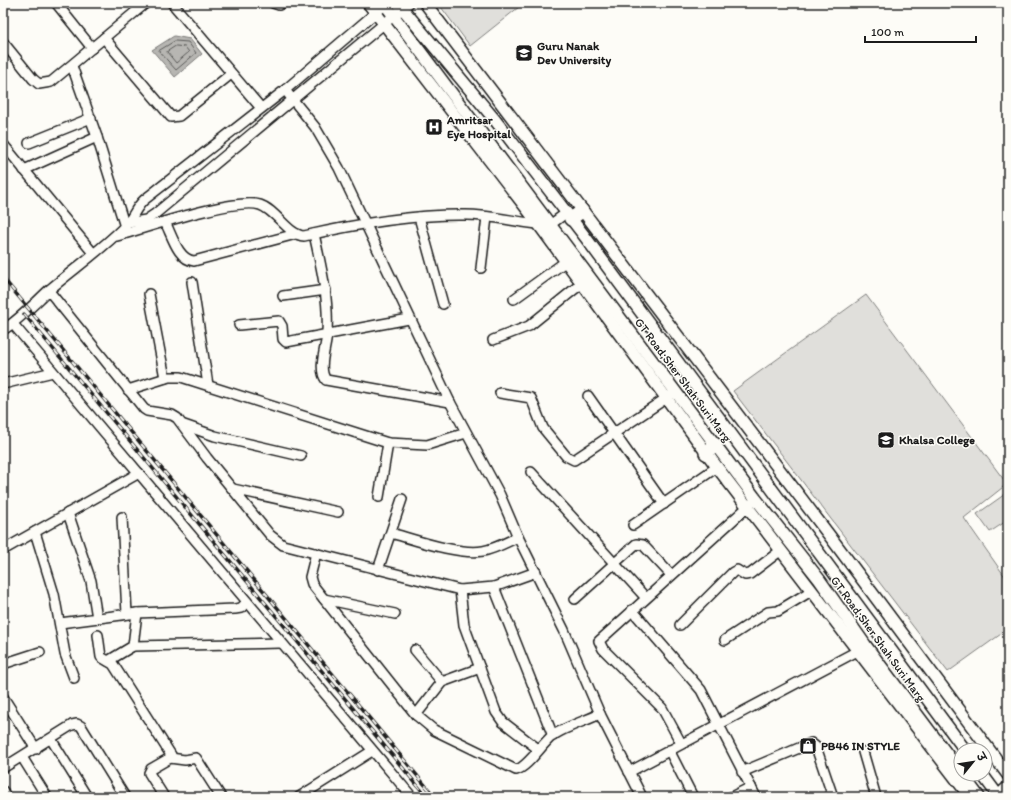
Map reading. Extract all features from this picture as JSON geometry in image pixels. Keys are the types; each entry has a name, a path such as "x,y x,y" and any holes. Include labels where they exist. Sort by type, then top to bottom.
{"highway":[{"path":"569,216 582,211"}],"main road":[{"path":"368,3 539,225 565,262 585,280 666,399 711,449 717,468 811,590 862,649 970,797"},
{"name":"GT Road;Sher Shah Suri Marg","path":"385,3 401,8 495,120 569,216 959,742"},
{"path":"425,3 1008,775"},
{"name":"GT Road;Sher Shah Suri Marg","path":"401,8 550,225 585,280 675,392 711,449 756,499 815,573 862,649 953,764"},
{"name":"GT Road;Sher Shah Suri Marg","path":"967,782 979,797"},
{"path":"988,782 998,796 1008,787"}],"street":[{"path":"3,42 33,79 39,84 45,84 51,82 72,66 146,3"},
{"path":"172,3 261,108"},
{"path":"273,3 282,3"},
{"path":"3,330 13,324 93,253 114,237 126,225 138,205 285,90 376,14 385,3"},
{"path":"58,4 92,48"},
{"path":"126,225 146,220 155,214 384,24 401,8"},
{"path":"104,38 171,117 180,116 231,74"},
{"path":"72,66 91,118 126,225"},
{"path":"285,90 315,127 339,168 409,319 466,433 500,495 518,538 564,630 600,714 642,797"},
{"path":"29,144 91,118"},
{"path":"24,170 97,137"},
{"path":"3,144 93,253"},
{"path":"114,237 234,204 254,203 273,213 296,234 304,236 419,217 467,215 539,225 550,225 569,216"},
{"path":"419,217 443,304"},
{"path":"481,268 487,217"},
{"path":"165,222 182,256 188,260 194,261 296,234"},
{"path":"314,234 326,290 327,334 322,370 326,380 450,402"},
{"path":"514,299 565,262"},
{"path":"493,340 529,326 585,280"},
{"path":"192,282 208,385"},
{"path":"283,296 326,290"},
{"path":"49,291 146,411 172,415 184,426 270,536 278,542 293,548 460,590 494,587 536,572"},
{"path":"149,294 165,378"},
{"path":"239,325 279,321 282,326 283,339 286,342 409,319"},
{"path":"13,324 412,797"},
{"path":"3,384 53,372"},
{"path":"128,390 165,378 181,377 388,443 427,445 466,433"},
{"path":"500,393 531,398 543,428 566,456 572,460 579,459 614,433 675,392"},
{"path":"588,396 664,504"},
{"path":"184,426 216,436 301,456"},
{"path":"379,497 388,443"},
{"path":"633,525 717,468"},
{"path":"531,472 646,598"},
{"path":"3,550 139,473"},
{"path":"233,488 338,512"},
{"path":"681,744 662,708 631,679 600,645 601,637 748,508 756,499"},
{"path":"378,570 402,500"},
{"path":"68,513 91,582 97,618"},
{"path":"122,517 127,614"},
{"path":"36,532 54,594 64,654 74,678"},
{"path":"391,533 441,547 476,552 493,548 518,538"},
{"path":"575,599 633,546 640,544 643,545 671,575"},
{"path":"680,625 733,572 738,570 745,575 750,574 780,551"},
{"path":"316,553 310,577 311,581 416,715 434,730 516,770 523,767 553,736 600,714"},
{"path":"494,587 553,736"},
{"path":"460,590 464,625 499,718 538,750"},
{"path":"725,640 770,611 778,611 811,590"},
{"path":"324,599 395,614"},
{"path":"60,623 137,613 235,609 241,608 247,602"},
{"path":"632,610 701,690 756,797"},
{"path":"133,646 137,613"},
{"path":"98,635 101,657 113,664 170,753 170,758"},
{"path":"108,661 133,646 281,643"},
{"path":"629,772 862,649"},
{"path":"415,650 442,682"},
{"path":"3,664 40,652"},
{"path":"416,715 442,682 480,668"},
{"path":"3,697 36,749"},
{"path":"3,768 77,724 81,726 126,797"},
{"path":"51,739 87,797"},
{"path":"742,772 811,743 816,747 833,797"},
{"path":"669,750 693,797"},
{"path":"299,797 372,751"},
{"path":"863,752 876,797"},
{"path":"22,757 47,797"},
{"path":"164,797 150,776 150,771 170,758 185,760 196,758 221,797"},
{"path":"731,797 750,787"},
{"path":"3,792 6,797"}],"shaded area":[{"path":"438,3 524,3 470,46"},
{"path":"866,295 1007,484 964,518 1008,581 1008,629 948,672 733,391"},
{"path":"1008,492 1008,520 990,532 977,514"}],"water":[{"path":"174,36 190,39 202,54 175,77 152,50"}],"railway":[{"path":"3,278 435,797"},
{"path":"24,314 427,797"}],"place":[{"name":"Guru Nanak Dev University","path":"524,53"},
{"name":"Amritsar Eye Hospital","path":"434,127"},
{"name":"Khalsa College","path":"886,440"},
{"name":"PB46 IN STYLE","path":"808,746"}]}
